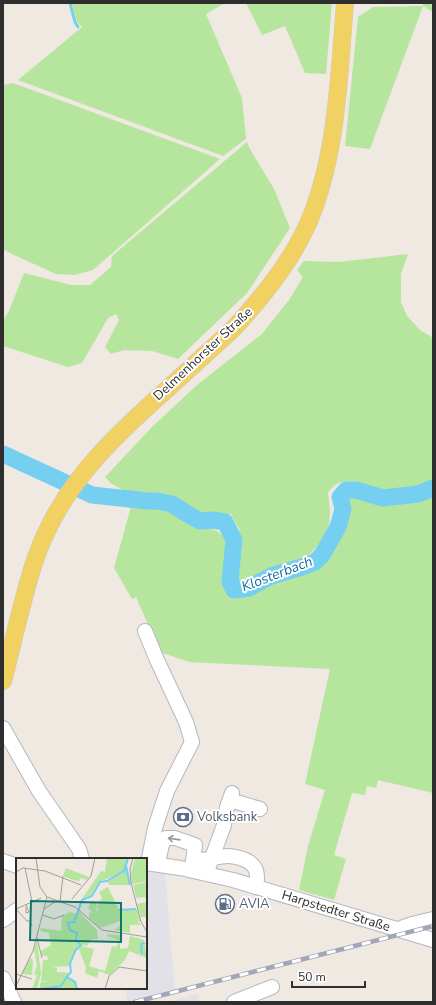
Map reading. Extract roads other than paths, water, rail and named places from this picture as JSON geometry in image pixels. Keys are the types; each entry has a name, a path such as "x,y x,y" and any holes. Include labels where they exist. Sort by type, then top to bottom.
{"main road":[{"name":"Delmenhorster Straße","path":"3,681 27,585 38,552 55,515 68,493 95,459 142,411 242,319 273,282 300,240 312,213 329,154 338,92 345,3"}],"street":[{"path":"145,631 186,722 192,742 167,791 155,828 151,864"},
{"path":"3,728 39,790 78,849 82,858"},
{"path":"207,873 224,825 231,797 260,809"},
{"path":"151,864 166,838 175,838 195,845 193,865"},
{"path":"193,865 201,861 228,856 248,861 254,865 256,871 258,879 256,887"},
{"path":"3,861 16,866"},
{"name":"Harpstedter Straße","path":"151,864 193,865 207,873 433,940"},
{"path":"3,920 16,911"},
{"path":"398,929 433,919"},
{"path":"3,978 9,999"},
{"path":"234,1002 272,987"}],"waterway":[{"path":"70,3 75,22 78,27"},
{"name":"Klosterbach","path":"3,454 92,495 157,501 172,504 200,521 212,520 225,522 234,540 230,582 234,590 249,588 271,576 315,562 322,555 338,527 343,509 340,497 346,490 356,490 383,498 418,494 433,488"}],"railway":[{"path":"135,1002 433,926"}],"place":[{"name":"Volksbank","path":"183,817"},
{"name":"AVIA","path":"225,904"}]}
